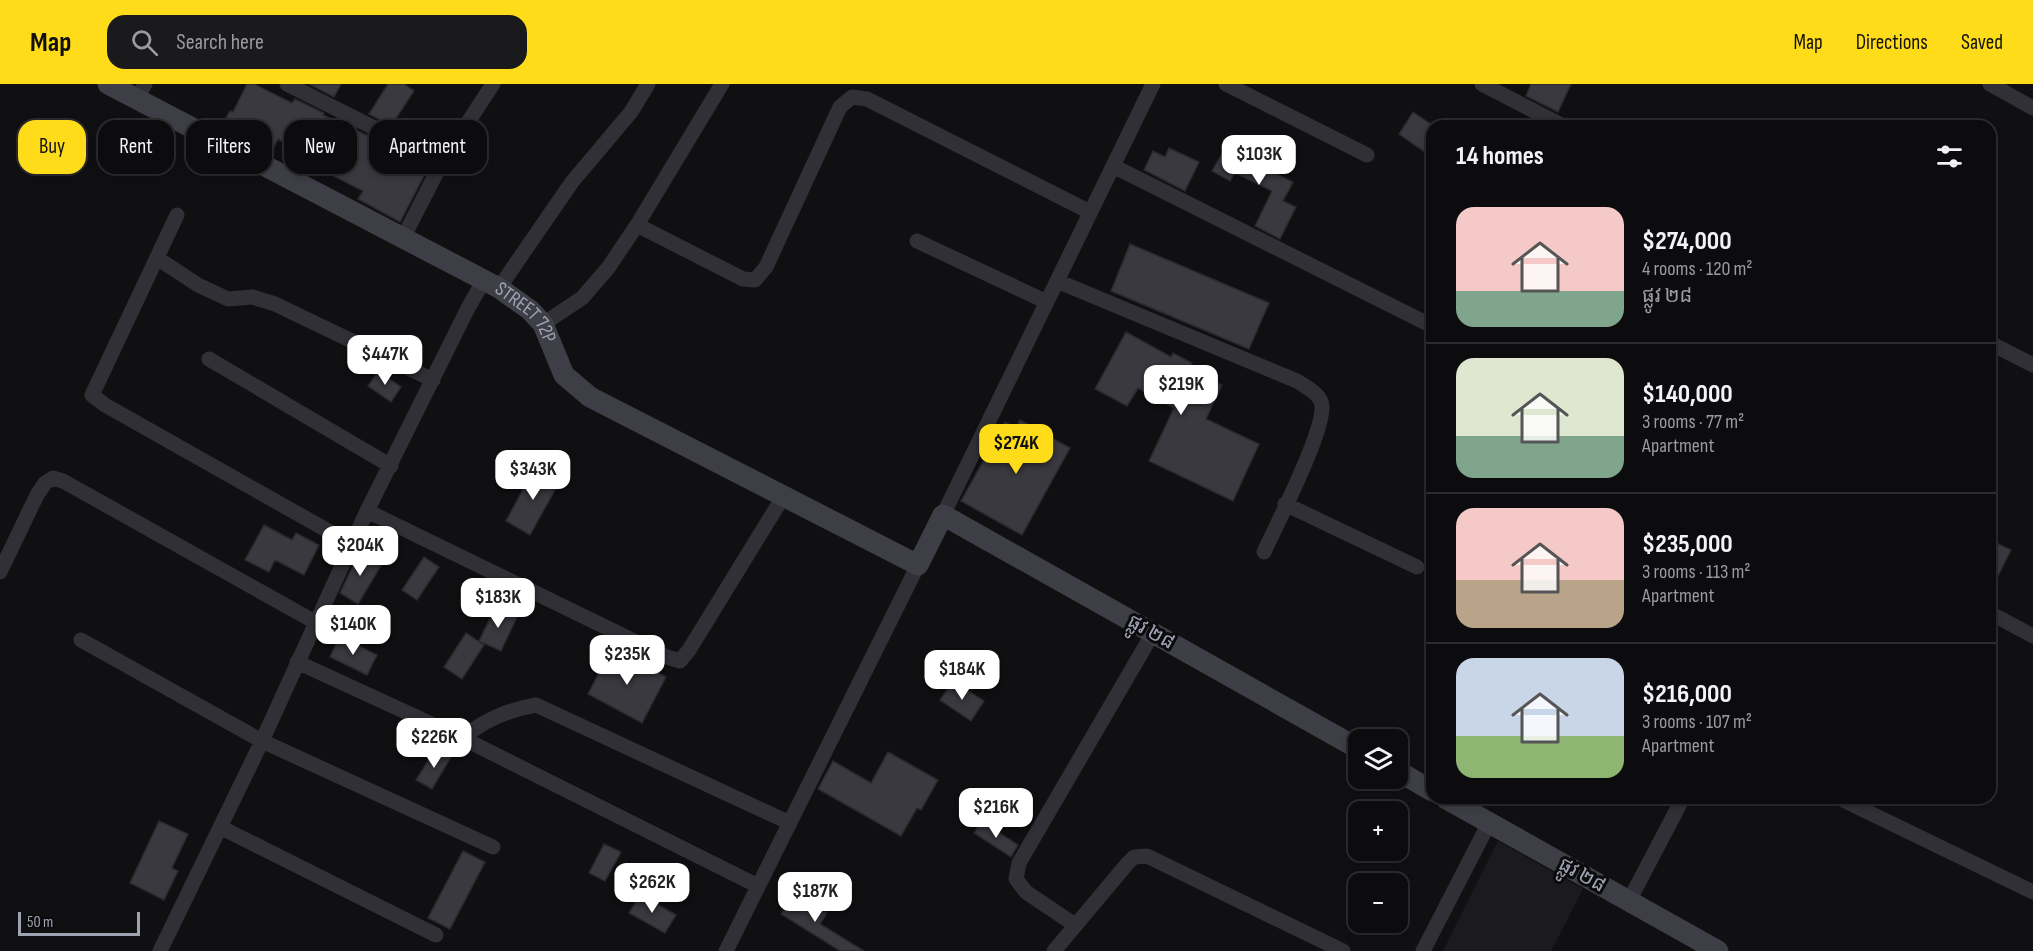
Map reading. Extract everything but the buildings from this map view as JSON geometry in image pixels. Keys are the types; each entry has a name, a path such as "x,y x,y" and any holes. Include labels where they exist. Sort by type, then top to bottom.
{"street":[{"name":"STREET 72P","path":"108,84 141,92 491,284 530,310 543,324 564,375 590,397 918,565"},
{"path":"287,84 369,125"},
{"path":"469,120 493,84"},
{"path":"160,951 262,741 367,512 433,380 491,284 631,112 648,84"},
{"path":"543,324 582,298 608,268 637,225 722,84"},
{"path":"726,951 943,515 1152,84"},
{"path":"1226,84 1367,155"},
{"path":"1482,84 1551,120"},
{"path":"1990,84 2033,108"},
{"path":"637,225 743,279 755,280 766,267 840,107 852,97 867,99 1090,212"},
{"path":"1113,166 1426,324"},
{"path":"404,238 436,174"},
{"path":"177,216 92,395 105,405 353,544"},
{"path":"917,242 1047,302"},
{"path":"157,258 198,285 228,299 252,297 275,304 433,380"},
{"path":"1057,281 1297,381 1316,395 1322,405 1321,417 1310,448 1264,552"},
{"path":"1996,347 2033,365"},
{"path":"209,359 391,466"},
{"path":"0,572 37,495 45,483 53,478 63,481 315,622"},
{"path":"367,512 667,657 680,660 689,650 783,496"},
{"path":"1285,504 1417,567"},
{"name":"ផ្លូវ ២៨","path":"943,515 1348,743"},
{"path":"1996,616 2033,636"},
{"path":"1075,925 1026,891 1016,879 1019,863 1153,633"},
{"path":"81,640 262,741 493,847"},
{"path":"297,662 462,738 758,886"},
{"path":"462,738 479,724 498,715 536,705 790,823"},
{"path":"1408,777 1426,787"},
{"name":"ផ្លូវ ២៨","path":"1456,804 1629,901 1706,948"},
{"path":"1629,901 1680,804"},
{"path":"1851,804 2033,892"},
{"path":"1423,951 1489,823"},
{"path":"220,827 436,935"},
{"path":"1054,951 1134,857 1146,856 1343,951"}],"shaded area":[{"path":"1498,841 1583,889 1551,951 1443,951"}]}
